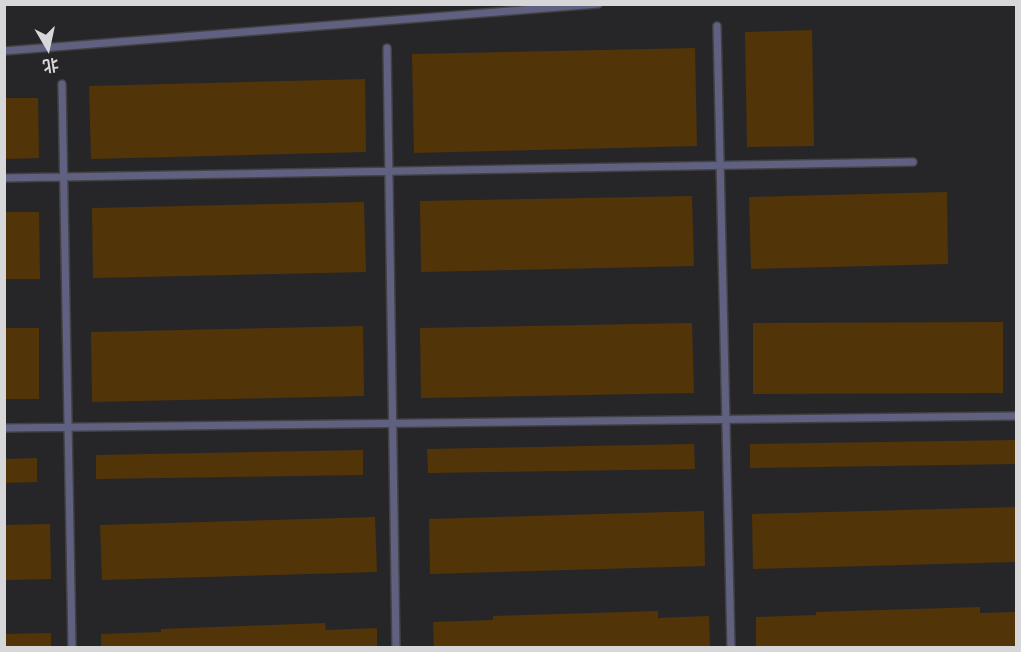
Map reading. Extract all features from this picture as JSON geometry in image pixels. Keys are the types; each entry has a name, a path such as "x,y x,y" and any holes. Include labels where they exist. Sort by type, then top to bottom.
{"lane":[{"path":"4,51 598,4"},
{"path":"717,26 731,648"},
{"path":"387,48 396,648"},
{"path":"62,84 72,648"},
{"path":"4,178 913,162"},
{"path":"4,428 1017,416"}],"building":[{"path":"812,30 814,146 747,147 745,32"},
{"path":"695,48 697,146 414,153 412,54"},
{"path":"365,79 366,152 91,159 89,86"},
{"path":"4,98 38,98 39,158 4,159"},
{"path":"947,192 948,264 751,269 749,197"},
{"path":"692,196 694,266 421,272 420,201"},
{"path":"364,202 366,272 93,278 92,208"},
{"path":"4,212 39,212 40,279 4,279"},
{"path":"1003,322 1003,393 753,394 753,323"},
{"path":"692,323 694,393 421,398 420,328"},
{"path":"363,326 364,396 92,402 91,332"},
{"path":"4,328 39,328 39,399 4,399"},
{"path":"1016,440 1016,464 750,468 750,444"},
{"path":"694,444 695,469 428,473 427,449"},
{"path":"363,450 363,475 96,479 96,455"},
{"path":"37,458 37,482 4,483 4,459"},
{"path":"1016,507 1016,562 753,569 752,514"},
{"path":"704,511 705,566 430,574 429,519"},
{"path":"375,517 377,572 102,580 100,525"},
{"path":"50,524 51,579 4,580 4,525"},
{"path":"980,607 980,613 1016,612 1016,648 756,648 756,617 816,615 816,612"},
{"path":"658,611 658,618 709,616 710,648 434,648 433,622 493,620 493,616"},
{"path":"325,623 326,630 377,628 377,648 101,648 101,634 161,632 161,629"},
{"path":"51,633 51,648 4,648 4,634"}]}
